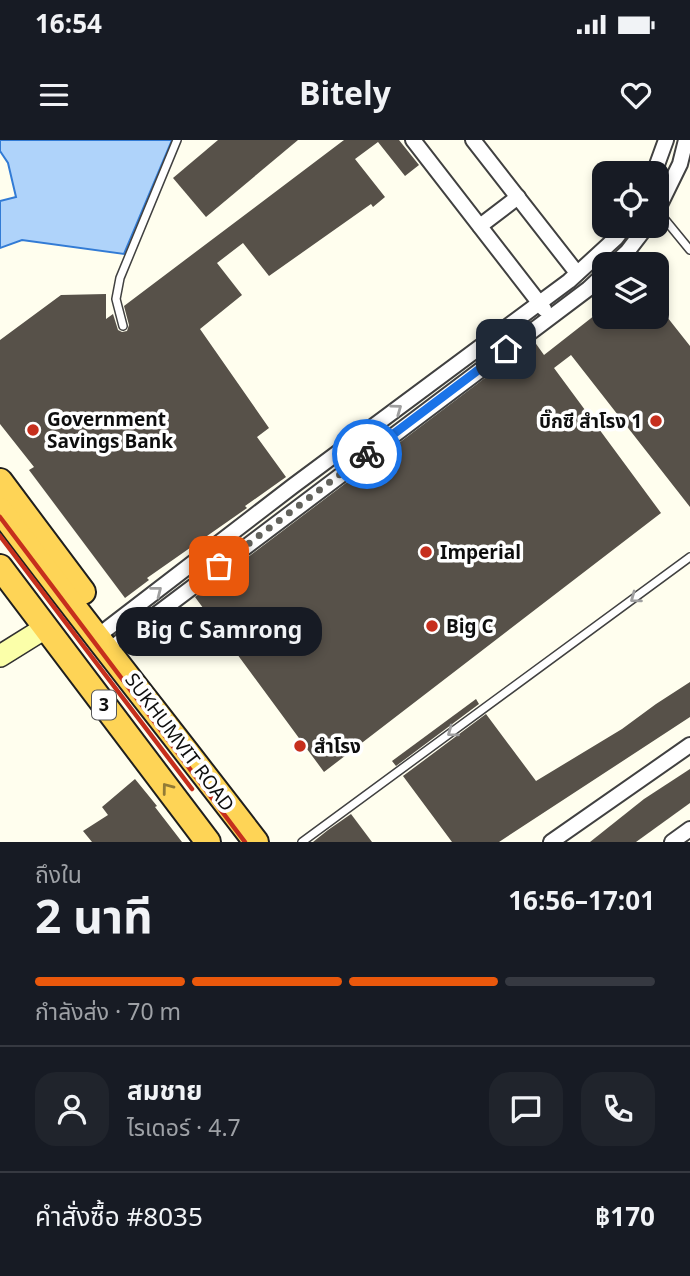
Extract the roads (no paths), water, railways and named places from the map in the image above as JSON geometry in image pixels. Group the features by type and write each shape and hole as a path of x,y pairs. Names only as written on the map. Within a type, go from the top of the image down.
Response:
{"highway":[{"path":"0,481 95,608 106,641"},
{"name":"SUKHUMVIT ROAD","path":"0,510 74,609 106,641 256,842"},
{"name":"SUKHUMVIT ROAD","path":"0,567 208,842"},
{"path":"0,583 20,608 45,628"}],"main road":[{"path":"0,656 45,628"}],"street":[{"path":"413,140 550,316"},
{"path":"473,140 578,274"},
{"path":"658,161 666,140"},
{"path":"669,186 680,164 685,140"},
{"path":"480,226 518,197"},
{"path":"106,641 293,486 540,304 578,274 615,238"},
{"path":"627,252 638,238"},
{"path":"106,641 592,285"},
{"path":"551,842 690,745"},
{"path":"671,842 690,829"}],"lane":[{"path":"123,326 116,299 120,278 177,140"},
{"path":"669,225 690,250"},
{"path":"302,842 690,558"}],"water":[{"path":"0,140 172,140 124,254 22,240 0,248 0,201 16,197 8,163 0,151"}],"railway":[{"path":"0,517 245,842"},
{"path":"0,536 192,789"}],"place":[{"name":"บิ๊กซี สำโรง 1","path":"656,421"},
{"name":"Government Savings Bank","path":"33,430"},
{"name":"Imperial","path":"426,552"},
{"name":"Big C Samrong","path":"219,566"},
{"name":"Big C","path":"432,626"},
{"name":"สำโรง","path":"300,746"}]}
